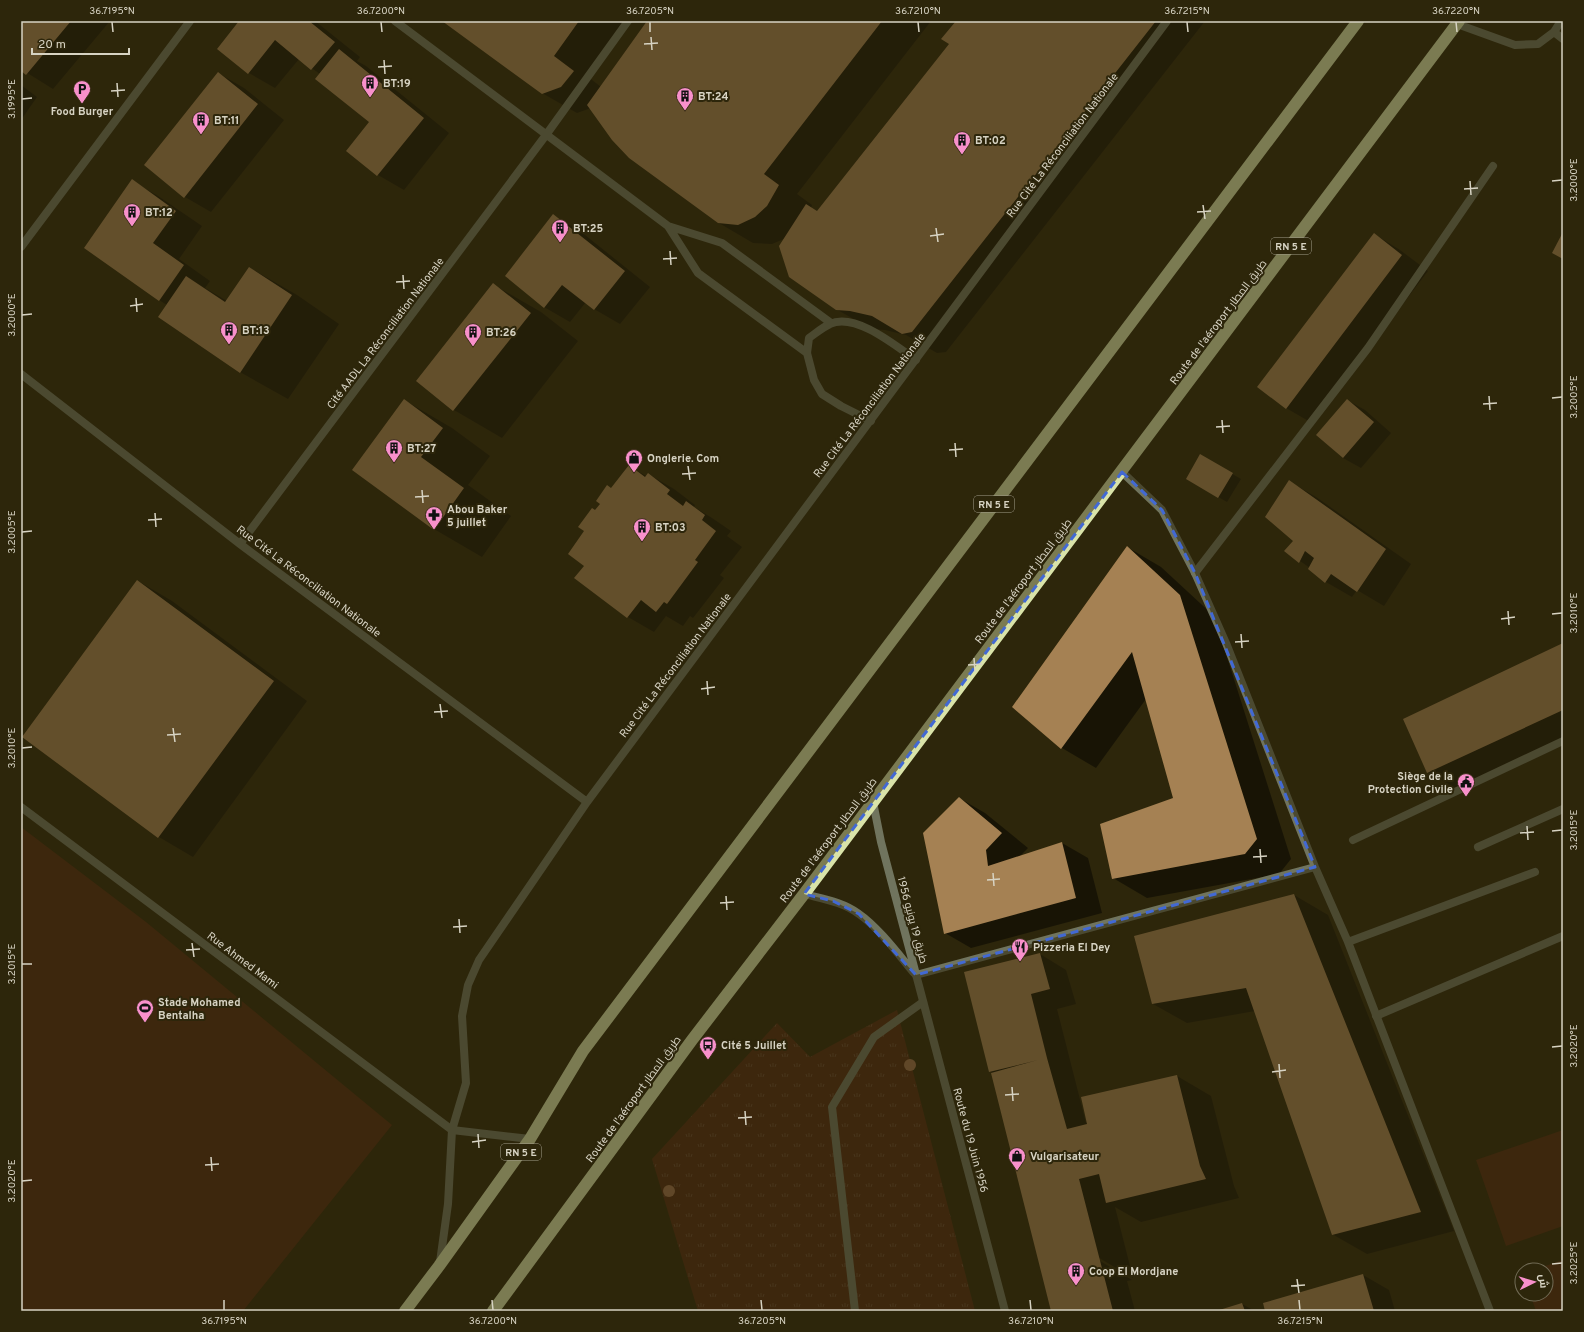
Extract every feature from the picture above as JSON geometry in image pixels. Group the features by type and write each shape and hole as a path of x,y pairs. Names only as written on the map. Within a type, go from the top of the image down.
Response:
{"highway":[{"name":"RN 5 E","path":"405,1311 440,1266 530,1139 587,1045 1358,21"},
{"name":"Route de l'aéroport طريق المطار","path":"493,1311 692,1040 1122,472 1458,22"}],"street":[{"path":"21,247 190,21"},
{"path":"395,21 668,226 722,243 831,323"},
{"name":"Cité AADL La Réconciliation Nationale","path":"240,544 546,135 628,21"},
{"name":"Rue Cité La Réconciliation Nationale","path":"440,1266 448,1204 452,1130 466,1083 462,1016 468,985 479,960 587,802 1167,21"},
{"path":"1458,22 1515,45 1538,44 1554,32 1561,21"},
{"path":"1554,32 1563,39"},
{"path":"1195,574 1368,348 1493,166"},
{"path":"668,226 698,273 806,353"},
{"path":"871,421 841,406 822,394 814,380 806,353 809,338 831,323 848,321 863,326 916,360"},
{"name":"Rue Cité La Réconciliation Nationale","path":"21,374 240,544 587,802"},
{"path":"1122,472 1162,510 1195,574 1226,643 1314,867 1348,942 1490,1311"},
{"path":"1352,840 1563,741"},
{"name":"طريق 19 يونيو 1956","path":"873,802 881,842 916,975"},
{"name":"Rue Ahmed Mami","path":"21,807 452,1130"},
{"path":"1478,847 1563,809"},
{"path":"916,975 1314,867"},
{"path":"1348,942 1536,872"},
{"name":"طريق 19 يونيو 1956","path":"804,894 834,901 859,914 882,935 916,975"},
{"path":"1376,1016 1563,936"},
{"name":"Route du 19 Juin 1956","path":"916,975 1005,1311"},
{"path":"855,1311 832,1108 874,1037 923,1002"},
{"path":"452,1130 530,1139"}],"highlighted area":[{"path":"1122,472 1162,510 1195,573 1315,867 916,975 859,914 833,901 804,894"}],"green space":[{"name":"Stade Mohamed Bentalha","path":"21,827 146,922 392,1125 243,1311 21,1311"},
{"path":"897,1010 975,1311 698,1311 652,1159 777,1023 810,1057"},
{"path":"1563,1130 1563,1226 1506,1246 1476,1160"},
{"path":"1563,1260 1563,1311 1536,1311 1533,1302 1554,1302 1554,1263"}],"building":[{"path":"21,21 71,21 26,75 21,71"},
{"path":"239,21 309,21 335,42 311,70 275,40 248,74 217,49"},
{"path":"442,21 579,21 554,56 574,71 561,87 542,94"},
{"path":"647,21 882,21 764,174 779,185 767,206 755,217 738,225 718,223 629,158 612,140 587,105"},
{"path":"956,21 1156,21 912,332 902,334 872,316 850,311 836,310 789,277 779,246 806,204 817,211 949,44 941,39"},
{"name":"BT:19","path":"339,49 424,118 377,176 346,151 369,122 315,79"},
{"name":"BT:11","path":"218,72 258,104 184,198 144,165"},
{"name":"BT:12","path":"132,179 176,211 153,243 184,265 159,301 84,248"},
{"name":"BT:25","path":"553,214 625,271 594,310 562,285 544,308 505,276"},
{"path":"1563,232 1563,259 1552,253"},
{"path":"1374,233 1402,255 1286,409 1257,387"},
{"name":"BT:13","path":"249,267 292,295 240,373 158,317 186,276 225,302"},
{"name":"BT:26","path":"493,283 531,313 453,411 416,381"},
{"name":"BT:27","path":"404,399 443,428 421,457 464,488 434,530 352,470"},
{"path":"1347,399 1374,422 1343,458 1316,435"},
{"path":"1200,454 1233,473 1218,498 1186,479"},
{"name":"BT:03","path":"629,465 645,477 648,473 670,490 667,494 683,506 686,501 705,515 702,520 716,531 695,560 698,562 667,604 664,602 656,612 641,600 627,618 574,578 584,566 568,554 584,531 578,527 592,508 595,510 600,504 596,501 607,485 611,488"},
{"path":"1289,480 1386,549 1357,592 1331,574 1325,583 1308,569 1314,558 1305,551 1299,563 1284,551 1293,541 1265,517"},
{"path":"1127,546 1180,595 1257,839 1245,854 1112,879 1100,824 1173,798 1132,652 1061,749 1012,707"},
{"path":"137,580 274,681 158,838 22,737"},
{"path":"1563,643 1563,710 1427,773 1403,719"},
{"path":"959,797 1002,833 986,850 988,866 1062,842 1076,898 944,934 923,833"},
{"path":"1294,894 1421,1212 1332,1235 1246,988 1152,1004 1134,936"},
{"path":"1040,953 1050,989 1031,994 1067,1129 1087,1124 1081,1097 1177,1075 1200,1166 1206,1179 1106,1203 1099,1174 1079,1179 1113,1311 1051,1311 991,1073 1038,1060 989,1072 964,972"},
{"path":"1363,1274 1374,1311 1265,1311 1263,1303"},
{"path":"1242,1303 1245,1311 1216,1311"}],"place":[{"name":"BT:19","path":"370,98"},
{"name":"Food Burger","path":"82,104"},
{"name":"BT:24","path":"685,111"},
{"name":"BT:11","path":"201,135"},
{"name":"BT:02","path":"962,155"},
{"name":"BT:12","path":"132,227"},
{"name":"BT:25","path":"560,243"},
{"name":"BT:13","path":"229,345"},
{"name":"BT:26","path":"473,347"},
{"name":"BT:27","path":"394,463"},
{"name":"Onglerie. Com","path":"634,473"},
{"name":"Abou Baker 5 juillet","path":"434,530"},
{"name":"BT:03","path":"642,542"},
{"name":"Siège de la Protection Civile","path":"1466,797"},
{"name":"Pizzeria El Dey","path":"1020,962"},
{"name":"Stade Mohamed Bentalha","path":"145,1023"},
{"name":"Cité 5 Juillet","path":"708,1060"},
{"name":"Vulgarisateur","path":"1017,1171"},
{"name":"Coop El Mordjane","path":"1076,1286"}]}
